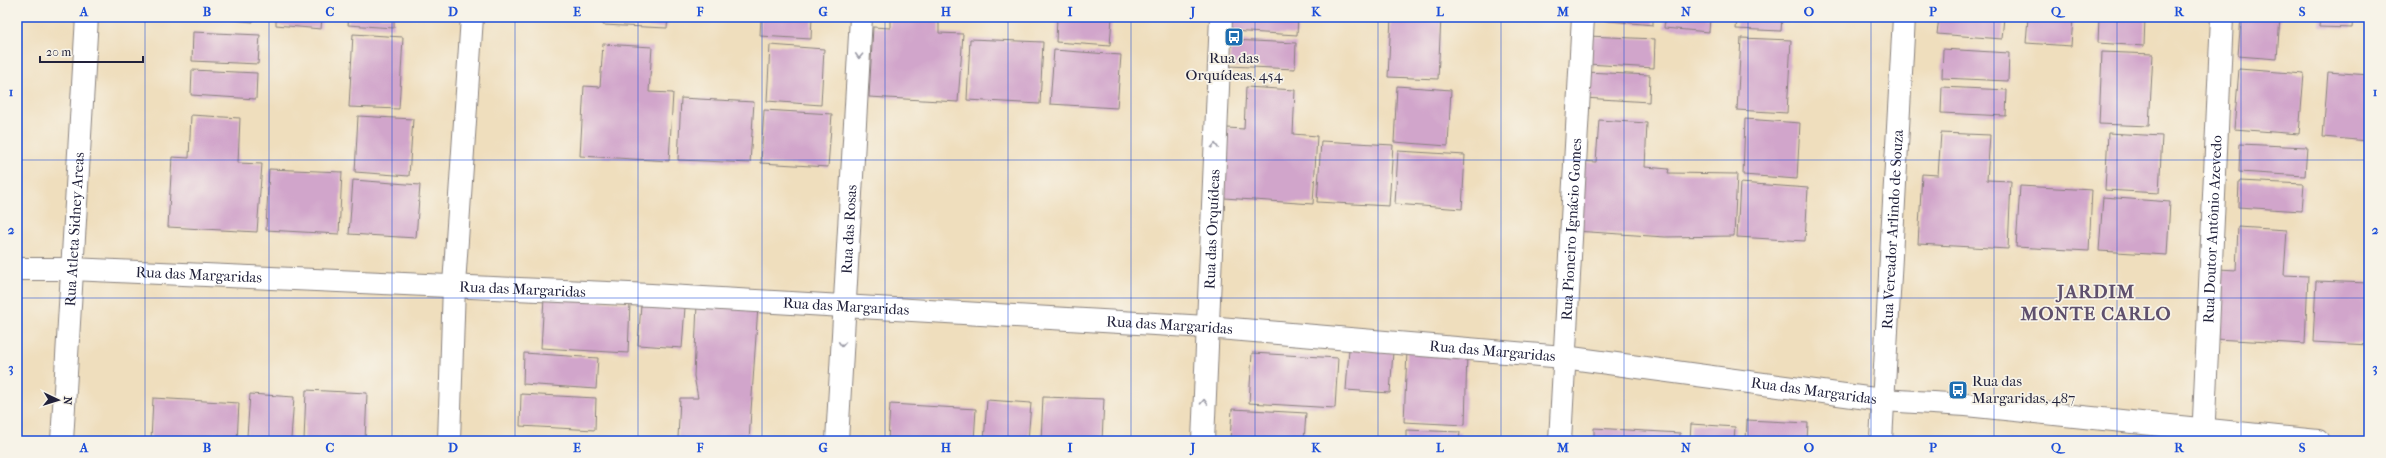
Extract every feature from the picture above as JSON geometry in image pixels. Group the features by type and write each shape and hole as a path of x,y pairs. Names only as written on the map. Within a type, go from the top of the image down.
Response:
{"street":[{"name":"Rua Atleta Sidney Areas","path":"62,441 87,17"},
{"path":"448,441 454,285 472,17"},
{"name":"Rua das Rosas","path":"837,441 861,17"},
{"name":"Rua das Orquídeas","path":"1203,441 1222,17"},
{"name":"Rua Pioneiro Ignácio Gomes","path":"1560,441 1583,17"},
{"name":"Rua Vereador Arlindo de Souza","path":"1881,441 1882,400 1904,17"},
{"name":"Rua Doutor Antônio Azevedo","path":"2203,436 2222,17"},
{"name":"Rua das Margaridas","path":"17,269 71,269 454,285 844,305 1207,327 1564,357 1882,400 1966,405 2203,436 2318,441"}],"building":[{"path":"204,17 253,17 253,22"},
{"path":"276,17 322,17 321,29 276,25"},
{"path":"349,17 394,17 394,28 348,25"},
{"path":"603,17 668,17 667,28 603,25"},
{"path":"761,17 812,17 811,39 760,36"},
{"path":"890,17 939,17 939,33 963,34 958,102 869,97 873,27 890,28"},
{"path":"1057,17 1112,17 1110,46 1056,42"},
{"path":"1231,17 1298,17 1297,35 1231,31"},
{"path":"1391,17 1441,17 1438,79 1388,77"},
{"path":"1588,17 1653,17 1653,25 1588,19"},
{"path":"1665,17 1710,17 1709,32 1664,28"},
{"path":"1737,17 1782,17 1781,31 1736,29"},
{"path":"1939,17 2004,17 2002,39 1937,34"},
{"path":"2028,17 2073,17 2071,46 2026,43"},
{"path":"2099,17 2145,17 2144,46 2098,43"},
{"path":"2241,17 2280,17 2277,59 2238,56"},
{"path":"2320,17 2353,17 2352,28 2319,27"},
{"path":"193,32 260,35 258,64 192,61"},
{"path":"353,34 403,37 399,109 349,107"},
{"path":"1588,36 1655,39 1654,68 1587,64"},
{"path":"1741,38 1791,40 1787,113 1737,110"},
{"path":"970,39 1043,42 1040,104 967,100"},
{"path":"1231,40 1296,43 1295,69 1229,66"},
{"path":"603,44 652,47 649,92 673,93 669,161 580,156 584,86 600,87"},
{"path":"770,45 824,49 821,105 767,101"},
{"path":"1943,49 2009,53 2008,81 1942,78"},
{"path":"1054,50 1121,55 1117,108 1050,104"},
{"path":"2102,52 2153,54 2149,126 2099,124"},
{"path":"2239,69 2304,74 2299,134 2234,129"},
{"path":"192,70 257,73 256,99 191,95"},
{"path":"1585,72 1650,75 1649,102 1584,98"},
{"path":"2328,72 2369,75 2368,141 2323,137"},
{"path":"1397,86 1451,90 1448,146 1394,142"},
{"path":"1246,87 1295,90 1293,134 1317,136 1313,204 1224,198 1227,128 1244,129"},
{"path":"1942,87 2007,90 2006,116 1941,113"},
{"path":"681,98 754,102 750,163 678,160"},
{"path":"764,110 832,114 828,167 761,163"},
{"path":"191,115 240,118 238,163 262,164 257,232 168,227 172,157 189,158"},
{"path":"358,116 413,119 409,176 355,172"},
{"path":"1745,119 1800,123 1797,179 1743,175"},
{"path":"1599,120 1647,123 1645,167 1669,169 1668,173 1737,174 1734,236 1665,237 1575,231 1580,161 1596,162"},
{"path":"1941,133 1990,135 1987,180 2011,181 2008,249 1918,244 1922,174 1938,175"},
{"path":"2108,133 2162,136 2159,193 2105,190"},
{"path":"1321,141 1393,145 1389,206 1317,202"},
{"path":"2240,144 2307,147 2305,176 2239,172"},
{"path":"1398,151 1465,155 1462,209 1395,204"},
{"path":"269,169 342,172 339,234 266,230"},
{"path":"353,180 420,185 416,238 349,234"},
{"path":"2239,181 2304,184 2302,211 2238,207"},
{"path":"1740,183 1808,188 1805,241 1737,237"},
{"path":"2020,186 2092,190 2089,251 2016,247"},
{"path":"2103,197 2170,202 2167,255 2099,251"},
{"path":"2238,227 2287,230 2284,275 2308,276 2305,344 2215,339 2219,269 2236,270"},
{"path":"2316,281 2369,283 2369,345 2313,342"},
{"path":"544,298 630,303 628,353 541,348"},
{"path":"641,304 685,307 682,348 638,345"},
{"path":"697,304 758,306 749,441 678,438 680,398 698,398 694,376"},
{"path":"1349,349 1393,352 1390,393 1346,390"},
{"path":"1407,351 1467,353 1465,425 1404,422"},
{"path":"524,353 598,358 596,389 523,384"},
{"path":"1252,353 1338,358 1335,408 1249,403"},
{"path":"306,390 367,393 365,441 304,441"},
{"path":"250,394 294,397 291,439 247,436"},
{"path":"521,394 596,398 595,430 520,426"},
{"path":"1043,397 1104,399 1102,441 1041,441"},
{"path":"153,398 239,403 237,441 151,441"},
{"path":"987,400 1031,403 1028,441 984,441"},
{"path":"890,404 976,409 974,441 888,441"},
{"path":"1232,409 1306,413 1304,441 1230,440"},
{"path":"1747,420 1808,423 1807,441 1746,441"},
{"path":"1691,424 1735,427 1734,441 1690,441"},
{"path":"1594,428 1680,433 1680,441 1594,441"},
{"path":"1406,430 1460,432 1459,441 1406,441"}],"place":[{"name":"Rua das Orquídeas, 454","path":"1234,37"},
{"name":"Rua das Margaridas, 487","path":"1958,390"}],"district":[{"name":"JARDIM MONTE CARLO","path":"2096,302"}]}
